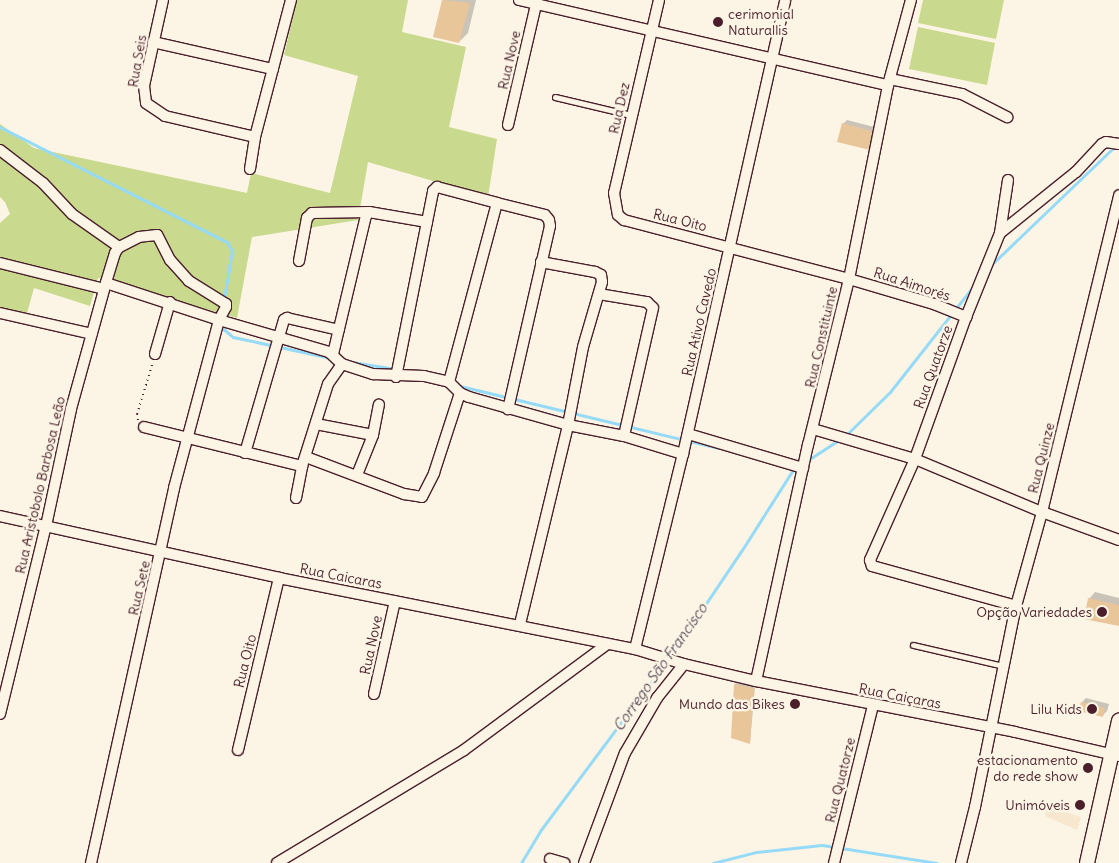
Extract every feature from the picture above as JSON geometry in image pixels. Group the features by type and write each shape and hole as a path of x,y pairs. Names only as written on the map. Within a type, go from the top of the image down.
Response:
{"street":[{"name":"Rua Seis","path":"163,0 144,86 145,97 150,108 166,116 255,137"},
{"path":"250,170 255,137 290,0"},
{"path":"519,0 536,2 772,58 889,82 962,94 1006,117"},
{"name":"Rua Dez","path":"624,220 615,209 614,193 658,0"},
{"name":"Rua Ativo Cavedo","path":"635,649 688,434 785,0"},
{"name":"Rua Constituinte","path":"756,681 800,466 808,446 849,278 889,82 911,0"},
{"name":"Rua Nove","path":"508,126 536,2"},
{"path":"153,42 273,69"},
{"path":"1000,233 1076,172 1102,144 1116,143"},
{"path":"0,150 43,183 72,214 119,248"},
{"name":"Rua Quatorze","path":"1008,180 1000,233 978,288 962,315 915,459 870,560 872,566 1016,606"},
{"path":"396,377 433,191 437,188 545,215 549,220 541,262 508,409"},
{"name":"Rua Quinze","path":"960,863 975,807 1016,606 1042,512 1119,195"},
{"path":"449,382 497,203"},
{"path":"299,260 307,218 312,213 370,212 427,222"},
{"path":"333,354 366,216 370,212"},
{"name":"Rua Oito","path":"624,220 849,278"},
{"name":"Rua Sete","path":"91,863 174,488 226,304 189,281 170,260 157,235 139,237 119,248"},
{"name":"Rua Aristobolo Barbosa Leão","path":"0,714 46,526 71,409 105,286 115,253 119,248"},
{"path":"520,624 568,425 583,347 602,279 599,274 541,262"},
{"path":"0,263 126,289 333,354 342,364 373,374 396,377 424,376 449,382 460,393 508,409 568,425 624,436 683,454"},
{"name":"Rua Aimorés","path":"849,278 940,306 962,315"},
{"path":"599,294 647,302 652,308 624,436"},
{"path":"155,354 170,302"},
{"path":"0,313 92,334"},
{"path":"245,453 279,337 287,318 339,330"},
{"path":"296,498 304,461 328,384 342,364"},
{"path":"144,427 245,453 304,461 357,475 404,494 422,497 434,473 460,393"},
{"path":"357,475 372,436 379,405"},
{"path":"316,424 372,436"},
{"path":"812,429 915,459 1042,512 1119,540"},
{"path":"688,434 800,466"},
{"name":"Rua Caicaras","path":"0,516 280,578 520,624 635,649 680,663"},
{"name":"Rua Oito","path":"238,750 280,578"},
{"name":"Rua Nove","path":"374,694 395,601"},
{"path":"277,863 464,750 607,644"},
{"path":"584,863 625,753 680,663"},
{"name":"Rua Caiçaras","path":"680,663 756,681 991,727 1116,755"},
{"name":"Rua Quatorze","path":"834,863 873,704"},
{"path":"1087,863 1116,755 1119,721"},
{"path":"550,859 564,863"}],"lane":[{"path":"555,97 631,115"},
{"path":"913,644 1003,666"}],"path":[{"path":"144,427 139,423 137,414 155,354"}],"shaded area":[{"path":"1047,806 1081,817 1077,830 1045,816"}],"green space":[{"path":"297,0 408,0 402,32 466,47 449,127 497,139 488,197 368,162 358,220 252,237 237,318 98,278 90,306 34,288 24,324 0,318 0,223 10,214 5,202 0,197 0,124 34,148 247,193 251,173 330,193 358,76 284,55"},
{"path":"923,0 1004,0 996,39 918,23"},
{"path":"918,27 995,43 987,85 909,69"}],"building":[{"path":"442,0 470,3 459,43 433,37"},
{"path":"842,123 875,132 870,150 837,142"},
{"name":"Opção Variedades","path":"1088,598 1119,605 1119,626 1084,619"},
{"path":"734,684 754,688 750,744 731,738"},
{"name":"Lilu Kids","path":"1081,702 1105,708 1103,717 1078,711"}],"waterway":[{"path":"0,127 227,242 232,251 224,299"},
{"path":"990,266 1115,146"},
{"path":"844,437 890,392 975,284"},
{"path":"221,327 233,337 331,358"},
{"path":"352,362 395,369"},
{"path":"460,386 719,448"},
{"path":"808,460 839,440"},
{"name":"Corrego São Francisco","path":"670,657 742,550 794,468"},
{"name":"Corrego São Francisco","path":"521,863 540,831 666,662"},
{"path":"713,863 756,852 822,845 937,863"}],"place":[{"name":"cerimonial Naturallis","path":"718,22"},
{"name":"Opção Variedades","path":"1102,612"},
{"name":"Mundo das Bikes","path":"795,704"},
{"name":"Lilu Kids","path":"1092,709"},
{"name":"estacionamento do rede show","path":"1088,768"},
{"name":"Unimóveis","path":"1080,805"}]}
